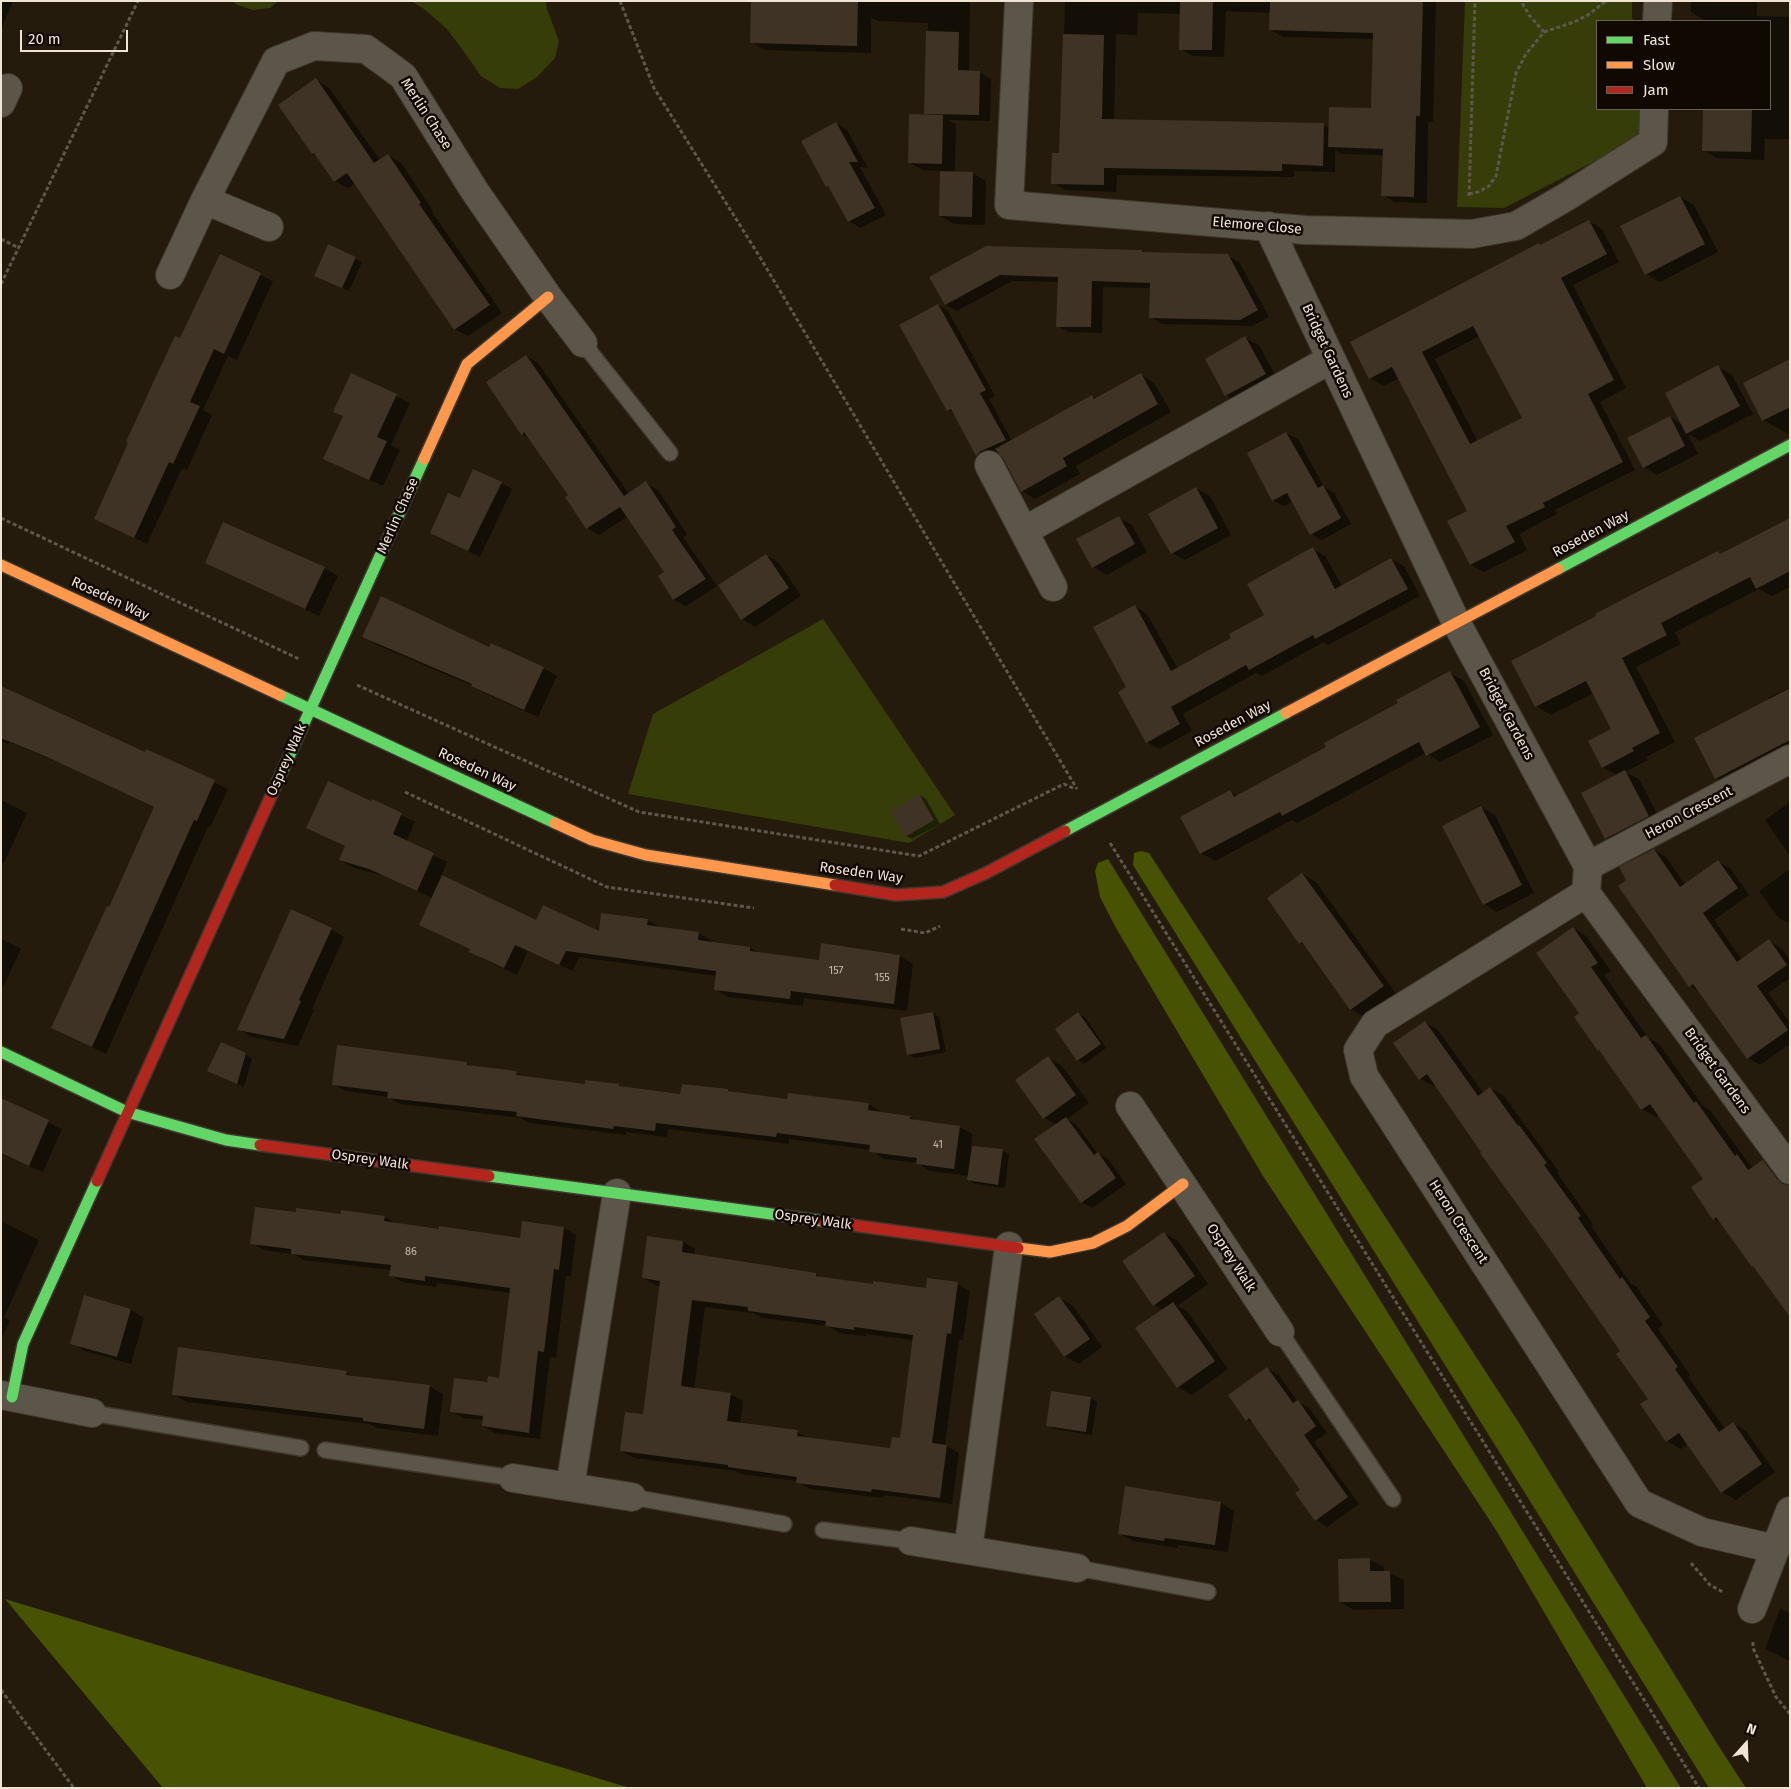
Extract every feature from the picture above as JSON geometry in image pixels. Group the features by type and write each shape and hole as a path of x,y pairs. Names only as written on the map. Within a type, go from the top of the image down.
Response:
{"street":[{"name":"Elemore Close","path":"1019,1 1009,205 1305,230 1472,234 1516,226 1653,142 1654,110"},
{"path":"1657,20 1658,1"},
{"name":"Merlin Chase","path":"170,275 205,200 276,61 314,46 366,49 403,76 474,190 548,297 583,343"},
{"path":"205,200 269,226"},
{"name":"Bridget Gardens","path":"1268,226 1456,622 1588,866"},
{"name":"Merlin Chase","path":"310,708 467,364 548,297"},
{"path":"1024,531 1331,359"},
{"name":"Roseden Way","path":"1,565 592,840 646,855 896,895 943,892 986,873 1790,445"},
{"path":"989,465 1053,588"},
{"name":"Osprey Walk","path":"92,1413 6,1396 23,1344 310,708"},
{"name":"Heron Crescent","path":"1588,866 1790,759"},
{"path":"1586,893 1588,866"},
{"name":"Bridget Gardens","path":"1586,893 1790,1170"},
{"name":"Heron Crescent","path":"1586,893 1375,1024 1358,1050 1364,1076 1639,1503 1702,1532 1775,1549"},
{"name":"Osprey Walk","path":"1,1052 127,1112 226,1140 1050,1252 1093,1243 1127,1226 1183,1184"},
{"name":"Osprey Walk","path":"1130,1106 1280,1332"},
{"path":"570,1487 617,1193"},
{"path":"968,1550 1009,1246"},
{"path":"513,1478 632,1497"},
{"path":"1752,1608 1790,1511"},
{"path":"911,1541 1078,1568"}],"lane":[{"path":"583,343 670,452"},
{"path":"1280,1332 1393,1499"},
{"path":"92,1413 301,1448"},
{"path":"325,1450 513,1478"},
{"path":"632,1497 784,1524"},
{"path":"823,1530 911,1541"},
{"path":"1078,1568 1208,1592"}],"path":[{"path":"1,284 138,1"},
{"path":"620,1 654,88 758,254 1077,790 1698,1788"},
{"path":"1469,201 1475,1"},
{"path":"1521,1 1529,15 1544,32"},
{"path":"1469,194 1489,186 1496,176 1516,73 1526,54 1544,32 1574,22 1588,15 1606,1"},
{"path":"1,239 19,248"},
{"path":"1,518 327,672 639,812 919,856 1064,784 1077,790"},
{"path":"1,1690 74,1788"}],"green space":[{"path":"233,1 278,1 270,8 253,10 237,5"},
{"path":"411,1 546,1 547,9 559,41 555,58 537,77 518,89 500,88 481,76 446,28 424,9"},
{"path":"1465,1 1632,1 1633,20 1596,20 1596,110 1641,110 1640,138 1504,208 1457,207"},
{"path":"823,619 955,815 909,843 628,794 653,714"},
{"path":"1141,851 1149,853 1519,1423 1746,1788 1709,1788 1133,865 1134,853"},
{"path":"1108,859 1681,1788 1647,1788 1496,1530 1263,1176 1116,928 1100,897 1095,871 1098,863"},
{"path":"5,1599 630,1788 163,1788"}],"building":[{"path":"751,1 858,1 857,46 750,43"},
{"path":"1180,1 1213,1 1212,50 1179,50"},
{"path":"1270,1 1423,1 1420,116 1416,116 1414,197 1381,196 1383,149 1328,147 1329,107 1371,108 1373,33 1269,30"},
{"path":"926,31 959,32 958,70 980,71 979,115 924,114"},
{"path":"1063,34 1104,35 1102,119 1324,123 1323,166 1282,164 1282,171 1104,168 1104,185 1051,184 1052,153 1059,153"},
{"path":"316,78 374,163 388,154 421,203 419,204 490,305 454,330 347,173 334,182 278,105"},
{"path":"1703,110 1752,110 1751,152 1702,151"},
{"path":"909,114 943,115 942,164 908,163"},
{"path":"836,122 858,162 849,162 875,208 848,222 801,141"},
{"path":"940,171 973,172 972,217 939,216"},
{"path":"1680,196 1705,244 1645,275 1620,226"},
{"path":"1589,220 1607,254 1561,278 1614,380 1588,394 1623,462 1543,503 1545,507 1506,526 1515,542 1470,565 1447,521 1467,511 1392,367 1369,379 1350,342 1539,243 1540,245","holes":["1473,326 1522,418 1470,444 1422,352"]},
{"path":"328,244 356,257 342,288 314,276"},
{"path":"986,246 1228,254 1258,310 1240,320 1149,318 1150,283 1092,281 1091,327 1056,327 1058,277 1000,275 945,305 929,277"},
{"path":"220,254 261,273 224,354 214,349 190,402 200,406 173,464 169,462 134,538 94,519 128,443 126,442 175,336 180,338"},
{"path":"938,304 986,390 980,393 1006,440 981,451 976,456 951,409 947,411 899,325"},
{"path":"1245,336 1266,374 1225,396 1205,359"},
{"path":"526,355 624,496 646,481 676,527 672,530 706,579 673,600 658,576 664,572 620,507 586,529 565,497 568,495 524,432 522,436 486,382"},
{"path":"1790,359 1790,407 1762,421 1743,383"},
{"path":"1718,365 1740,406 1686,434 1665,393"},
{"path":"351,373 397,394 377,437 387,441 369,480 323,459 343,416 333,412"},
{"path":"1141,373 1158,404 1063,458 1067,466 1021,492 1003,458 995,449 1092,395 1094,399"},
{"path":"1670,416 1685,446 1643,468 1627,438"},
{"path":"1286,432 1318,488 1323,485 1341,518 1310,535 1287,493 1272,501 1247,453"},
{"path":"473,469 502,482 468,551 430,533 448,493 460,498"},
{"path":"1196,487 1218,528 1171,554 1148,514"},
{"path":"1119,516 1135,544 1092,568 1076,539"},
{"path":"1790,518 1790,571 1756,589 1750,577 1661,623 1667,635 1622,658 1660,733 1632,748 1634,751 1602,768 1588,741 1611,729 1586,681 1535,707 1511,661 1643,589 1718,551 1720,554"},
{"path":"223,522 325,567 305,609 205,563"},
{"path":"1313,547 1335,589 1391,558 1408,589 1315,639 1313,635 1249,670 1246,665 1171,707 1180,724 1146,743 1118,692 1126,687 1093,627 1135,605 1171,671 1231,638 1229,634 1264,615 1247,584"},
{"path":"766,554 789,588 741,620 718,585"},
{"path":"381,596 489,647 491,643 544,667 524,710 471,686 472,684 362,637"},
{"path":"1450,671 1480,727 1426,756 1419,742 1282,816 1280,812 1200,854 1180,817 1230,790 1234,797 1326,747 1324,743 1398,703 1396,700"},
{"path":"1,686 145,752 146,749 215,780 197,821 194,820 92,1047 51,1028 154,807 47,757 1,738"},
{"path":"1790,688 1790,740 1715,779 1694,738"},
{"path":"1625,770 1649,816 1605,839 1581,793"},
{"path":"328,781 402,813 393,834 434,853 417,891 369,869 339,860 345,846 306,828"},
{"path":"919,794 934,820 905,837 890,811"},
{"path":"1481,806 1522,885 1483,905 1442,826"},
{"path":"1654,849 1680,887 1718,860 1738,888 1703,913 1737,962 1769,939 1787,965 1757,986 1788,1030 1747,1059 1693,984 1689,987 1618,886 1626,880 1619,867"},
{"path":"1302,873 1384,986 1350,1010 1302,942 1299,944 1267,898"},
{"path":"442,875 536,920 543,905 599,931 601,913 648,919 647,925 699,932 698,940 750,947 750,951 819,960 821,943 900,955 894,1004 791,991 790,999 714,990 716,971 566,951 559,965 515,945 504,968 469,952 470,949 419,925"},
{"path":"291,909 332,928 299,1000 301,1001 284,1039 237,1030"},
{"path":"1573,927 1598,963 1591,967 1641,1038 1646,1035 1694,1103 1696,1101 1735,1156 1737,1154 1748,1170 1763,1160 1778,1180 1783,1184 1790,1185 1790,1317 1716,1217 1713,1220 1691,1187 1703,1179 1650,1104 1641,1110 1574,1017 1579,1013 1536,953"},
{"path":"933,1012 940,1049 907,1055 900,1018"},
{"path":"1078,1012 1101,1044 1077,1061 1055,1029"},
{"path":"1425,1021 1478,1096 1490,1087 1547,1163 1544,1165 1581,1216 1578,1218 1620,1279 1622,1277 1650,1317 1645,1321 1678,1367 1675,1369 1719,1432 1733,1422 1762,1464 1721,1493 1679,1433 1666,1442 1640,1404 1648,1399 1616,1354 1620,1351 1480,1153 1427,1074 1419,1080 1393,1043"},
{"path":"221,1042 246,1053 237,1084 207,1071"},
{"path":"337,1045 467,1062 467,1065 517,1071 516,1075 585,1084 585,1080 680,1094 682,1084 728,1089 728,1091 787,1099 788,1093 869,1103 868,1110 910,1116 910,1119 960,1126 954,1169 916,1164 917,1158 869,1152 870,1145 777,1133 776,1137 656,1123 655,1131 614,1126 613,1129 516,1116 517,1112 387,1098 388,1092 332,1085"},
{"path":"1048,1056 1076,1095 1043,1119 1015,1080"},
{"path":"1,1098 49,1120 29,1166 1,1153"},
{"path":"1066,1117 1094,1155 1098,1152 1116,1178 1081,1203 1034,1139"},
{"path":"972,1146 1003,1149 998,1185 967,1180"},
{"path":"255,1207 296,1212 296,1208 341,1214 341,1210 385,1216 384,1221 439,1229 439,1226 520,1238 522,1221 564,1227 559,1270 554,1269 544,1352 538,1351 529,1433 482,1426 483,1416 450,1412 454,1378 487,1382 488,1376 499,1378 510,1288 425,1276 425,1281 389,1276 391,1265 291,1254 291,1249 250,1244"},
{"path":"1164,1232 1195,1276 1153,1306 1122,1261"},
{"path":"647,1236 683,1241 682,1252 816,1273 816,1276 873,1284 873,1281 926,1288 927,1278 958,1282 951,1334 947,1333 932,1443 947,1445 940,1498 872,1489 871,1492 796,1483 797,1477 728,1467 728,1465 620,1451 625,1412 643,1414 660,1281 642,1278","holes":["692,1300 748,1307 748,1311 826,1321 825,1326 854,1330 854,1327 913,1335 900,1438 892,1437 890,1448 797,1436 798,1430 727,1421 731,1393 681,1386"]},
{"path":"84,1295 131,1309 117,1357 70,1344"},
{"path":"1059,1296 1090,1339 1064,1357 1034,1314"},
{"path":"1173,1302 1215,1361 1177,1388 1135,1328"},
{"path":"178,1347 347,1371 346,1375 430,1385 424,1429 363,1421 363,1418 172,1395"},
{"path":"1267,1367 1293,1403 1298,1400 1316,1426 1304,1435 1348,1497 1315,1521 1295,1493 1300,1490 1249,1418 1246,1421 1228,1395"},
{"path":"1051,1391 1091,1397 1086,1432 1046,1426"},
{"path":"1125,1486 1221,1502 1215,1545 1165,1538 1164,1541 1118,1534"},
{"path":"1370,1558 1370,1571 1390,1571 1391,1602 1339,1602 1338,1559"}],"traffic: fast":[{"path":"1558,569 1790,445"},
{"path":"272,794 424,459"},
{"path":"280,695 555,823"},
{"path":"1065,831 1286,713"},
{"path":"1,1052 127,1112 226,1140 260,1145"},
{"path":"489,1176 823,1221"},
{"path":"12,1397 23,1344 97,1181"}],"traffic: slow":[{"path":"424,459 467,364 548,297"},
{"path":"1,565 280,695"},
{"path":"1286,713 1558,569"},
{"path":"555,823 592,840 646,855 835,885"},
{"path":"1018,1248 1050,1252 1093,1243 1127,1226 1183,1184"}],"traffic: jam":[{"path":"97,1181 272,794"},
{"path":"835,885 896,895 943,892 986,873 1065,831"},
{"path":"260,1145 489,1176"},
{"path":"823,1221 1018,1248"}]}
